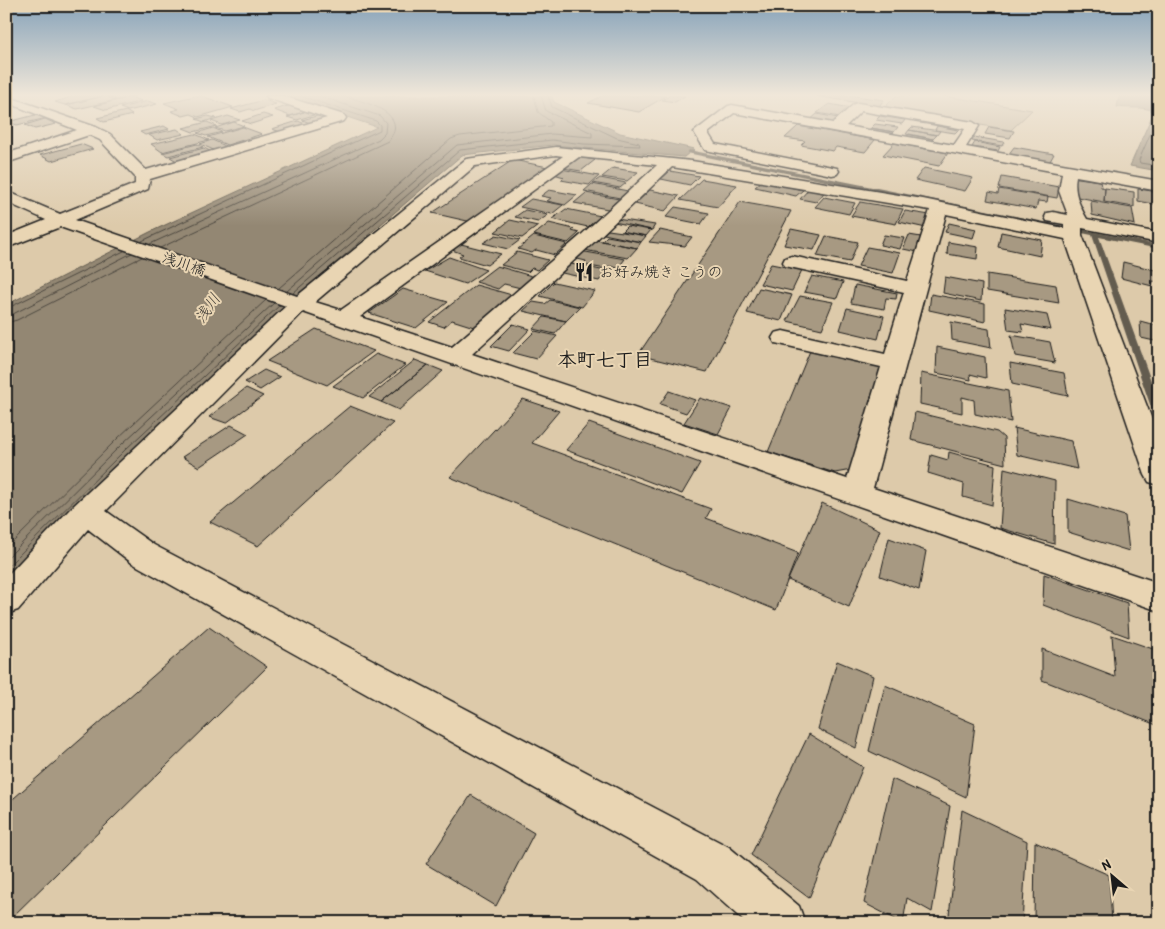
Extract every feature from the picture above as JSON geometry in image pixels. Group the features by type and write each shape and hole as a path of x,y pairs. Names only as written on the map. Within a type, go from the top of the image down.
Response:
{"street":[{"path":"6,158 63,139"},
{"path":"107,139 144,176"},
{"path":"144,176 268,139"},
{"path":"701,139 701,155"},
{"path":"896,139 1159,186"},
{"path":"957,150 964,139"},
{"path":"6,600 86,512 295,303 471,162 556,151 669,162 701,155 844,174"},
{"path":"343,319 576,153"},
{"path":"701,155 940,208 1077,232 1159,238"},
{"path":"455,357 579,247 669,162"},
{"path":"1070,171 1065,182 1077,232 1159,475"},
{"path":"6,243 142,186 144,176"},
{"path":"873,180 1077,232"},
{"name":"浅川橋","path":"6,196 133,247 1159,597"},
{"path":"858,494 940,208"},
{"path":"792,262 916,289"},
{"path":"783,338 894,363"},
{"path":"86,512 142,554 713,862 782,923"}],"water":[{"name":"浅川","path":"350,139 649,139 694,149 684,157 553,145 462,155 312,283 131,451 6,575 6,305 150,232"},
{"path":"1142,139 1159,139 1159,171 1130,166"}],"building":[{"path":"171,139 209,140 162,152 151,144"},
{"path":"214,139 245,139 227,145"},
{"path":"794,139 875,140 865,152 836,147 833,151 801,145 805,141"},
{"path":"907,139 933,139 929,143"},
{"path":"973,139 988,139 1004,142 1002,146 972,141"},
{"path":"212,140 230,148 218,152 200,144"},
{"path":"975,142 1000,147 998,151 972,147"},
{"path":"894,143 948,153 939,166 883,155"},
{"path":"81,144 93,149 51,161 40,155"},
{"path":"197,144 203,147 168,156 162,153"},
{"path":"1014,147 1054,154 1049,163 1008,155"},
{"path":"204,148 214,153 180,163 170,157"},
{"path":"578,157 595,160 581,171 563,168"},
{"path":"513,160 553,168 476,223 432,213"},
{"path":"613,168 638,172 627,181 602,177"},
{"path":"924,168 973,178 965,191 915,180"},
{"path":"561,169 599,176 589,185 561,180 564,177 554,174"},
{"path":"670,171 699,176 690,185 661,179"},
{"path":"1002,177 1059,187 1057,198 999,188"},
{"path":"1071,177 1100,181 1101,187 1105,188 1104,202 1072,196"},
{"path":"600,178 626,183 620,188 593,183"},
{"path":"702,179 737,185 718,207 680,200"},
{"path":"762,181 803,190 796,196 755,187"},
{"path":"592,184 628,191 620,198 584,191"},
{"path":"1105,188 1134,192 1134,207 1104,202"},
{"path":"999,189 1048,197 1047,202 1038,201 1036,209 987,200 989,192 998,194"},
{"path":"1138,189 1159,192 1159,205 1138,201"},
{"path":"549,190 577,195 565,205 547,201 551,198 541,196"},
{"path":"650,190 679,196 665,211 635,204"},
{"path":"808,190 824,193 816,202 800,199"},
{"path":"586,193 619,199 608,209 574,203"},
{"path":"824,197 855,203 849,214 815,207"},
{"path":"531,199 563,205 552,214 520,207"},
{"path":"1091,201 1132,208 1135,225 1092,215"},
{"path":"740,202 791,211 707,372 638,355"},
{"path":"860,202 903,209 896,224 851,216"},
{"path":"675,207 709,213 701,224 666,217"},
{"path":"566,209 601,216 588,227 552,219"},
{"path":"525,210 548,215 538,222 515,217"},
{"path":"905,211 930,215 926,228 899,222"},
{"path":"617,219 655,225 652,230 614,222"},
{"path":"510,220 538,226 522,238 495,232"},
{"path":"549,223 574,229 572,231 579,233 568,243 534,235"},
{"path":"949,223 976,229 973,238 945,232"},
{"path":"627,226 651,230 646,236 622,231"},
{"path":"791,229 821,235 814,250 784,245"},
{"path":"608,230 646,236 641,242 604,234"},
{"path":"660,230 692,237 685,246 649,242"},
{"path":"1001,232 1042,240 1040,256 998,247"},
{"path":"496,235 520,240 508,249 483,243"},
{"path":"884,235 904,238 900,249 880,245"},
{"path":"909,235 927,238 923,253 903,249"},
{"path":"534,236 567,244 555,255 536,250 532,253 518,249"},
{"path":"607,236 641,242 637,248 602,241"},
{"path":"826,236 858,242 850,262 817,256"},
{"path":"594,240 637,248 628,258 584,250"},
{"path":"948,242 978,247 977,259 947,254"},
{"path":"461,244 501,254 487,265 459,257 463,254 452,250"},
{"path":"867,247 900,253 893,273 858,266"},
{"path":"580,251 625,259 618,268 609,266 606,269 584,265 586,261 573,258"},
{"path":"517,252 548,260 537,270 532,268 528,272 501,265"},
{"path":"449,257 486,270 465,284 425,271"},
{"path":"1123,262 1159,271 1159,282 1153,281 1152,286 1121,278"},
{"path":"571,264 606,271 599,281 562,273"},
{"path":"771,264 802,270 792,291 760,284"},
{"path":"497,266 535,277 521,288 504,284 498,289 476,282"},
{"path":"987,274 1056,285 1059,303 987,291"},
{"path":"812,276 843,282 837,298 804,292"},
{"path":"945,277 982,284 981,301 943,293"},
{"path":"554,282 595,291 582,307 540,296"},
{"path":"476,285 512,295 474,327 452,320 444,327 429,322"},
{"path":"855,285 897,293 896,299 886,298 884,309 851,303"},
{"path":"759,288 792,295 781,321 747,313"},
{"path":"403,289 448,302 416,328 369,313"},
{"path":"931,294 985,304 985,322 929,310"},
{"path":"800,296 833,302 822,329 787,321"},
{"path":"550,300 580,307 566,321 523,311 533,302 545,304"},
{"path":"847,308 884,316 878,339 840,330"},
{"path":"1005,308 1047,315 1051,330 1021,324 1023,332 1008,330"},
{"path":"544,317 566,321 555,334 533,329"},
{"path":"1140,321 1159,326 1159,342 1141,338"},
{"path":"951,322 989,329 991,348 952,340"},
{"path":"513,324 530,329 509,351 491,346"},
{"path":"316,329 374,351 327,385 267,361"},
{"path":"535,331 557,336 536,359 513,353"},
{"path":"1011,335 1050,342 1055,363 1015,356"},
{"path":"812,346 885,364 857,469 835,473 768,452"},
{"path":"937,347 985,357 986,378 970,374 971,380 936,373"},
{"path":"376,354 405,365 363,398 333,386"},
{"path":"415,360 428,365 381,402 369,397"},
{"path":"1010,363 1064,373 1068,396 1012,384"},
{"path":"428,365 443,371 399,410 381,402"},
{"path":"264,370 280,377 260,390 245,382"},
{"path":"921,373 1008,391 1011,422 975,414 974,400 962,397 962,413 920,404"},
{"path":"246,388 263,396 226,423 209,417"},
{"path":"669,391 695,400 686,413 660,404"},
{"path":"700,398 732,408 718,434 684,423"},
{"path":"523,399 559,411 532,443 711,509 706,518 798,553 776,610 450,477"},
{"path":"350,406 393,423 258,546 210,522"},
{"path":"915,412 997,432 1004,438 1005,464 911,440"},
{"path":"589,423 700,463 682,494 566,450"},
{"path":"231,425 248,434 199,467 182,457"},
{"path":"1014,428 1071,441 1077,469 1017,455"},
{"path":"949,452 995,465 992,505 963,497 964,484 928,473 931,455 948,460"},
{"path":"1004,468 1055,481 1054,544 1000,528"},
{"path":"1068,499 1125,516 1129,551 1068,532"},
{"path":"822,503 880,530 849,607 788,580"},
{"path":"889,538 926,551 919,590 880,576"},
{"path":"1044,574 1127,603 1129,637 1043,605"},
{"path":"209,627 267,667 6,923 6,805"},
{"path":"1112,635 1159,651 1159,726 1042,680 1042,649 1115,677"},
{"path":"837,661 873,676 856,748 818,729"},
{"path":"885,685 975,724 966,797 869,751"},
{"path":"809,734 863,767 809,898 751,855"},
{"path":"892,779 950,806 932,912 907,898 903,923 864,903"},
{"path":"471,795 534,833 496,906 426,864"},
{"path":"962,810 1027,841 1022,923 948,923"},
{"path":"1035,842 1109,875 1112,923 1034,923"}],"waterway":[{"path":"689,152 1094,234"},
{"path":"1094,234 1159,247"},
{"path":"1094,234 1159,416"}],"place":[{"name":"お好み焼き こうの","path":"584,272"}],"district":[{"name":"本町七丁目","path":"605,359"}]}
